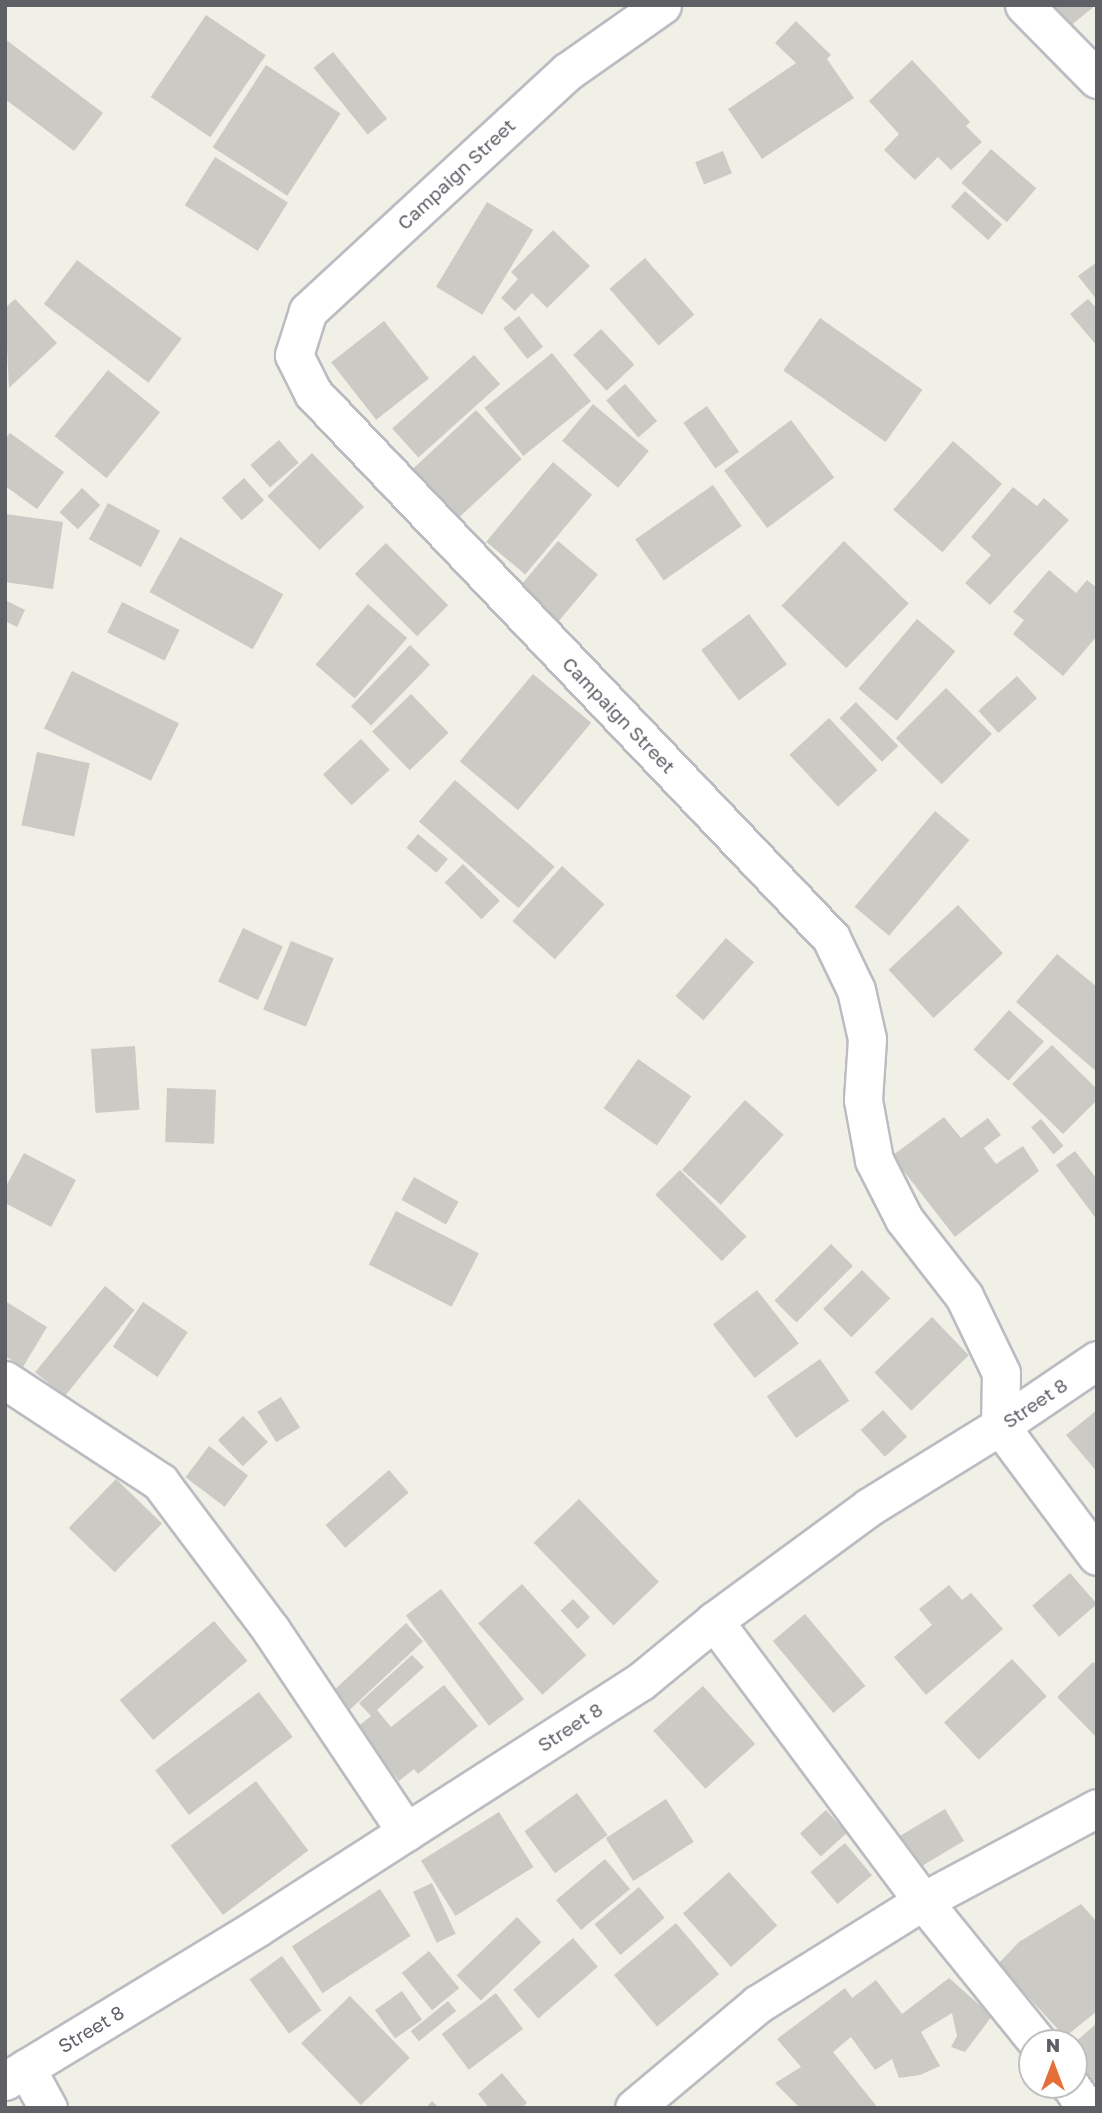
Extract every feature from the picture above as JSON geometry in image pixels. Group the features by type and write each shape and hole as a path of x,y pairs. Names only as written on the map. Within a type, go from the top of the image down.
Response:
{"street":[{"name":"Campaign Street","path":"662,5 568,71 308,311 294,355 313,393 831,938 856,990 867,1039 863,1100 874,1160 904,1219 964,1296 1001,1373 1000,1426"},
{"path":"1024,5 1097,79"},
{"name":"Street 8","path":"16,2075 407,1832 640,1682 714,1621 869,1507 1000,1426 1097,1360"},
{"path":"5,1380 160,1482 271,1630 407,1832"},
{"path":"1000,1426 1097,1556"},
{"path":"714,1621 923,1901 1027,2029"},
{"path":"634,2108 758,2004 923,1901 1097,1808"},
{"path":"16,2075 48,2108"}],"building":[{"path":"1044,5 1096,5 1064,31"},
{"path":"206,15 266,55 210,137 151,97"},
{"path":"796,21 831,55 827,59 854,98 762,159 728,109 796,63 775,43"},
{"path":"5,39 103,113 74,151 5,99"},
{"path":"333,52 387,119 368,135 314,68"},
{"path":"912,60 970,122 966,126 982,142 951,170 938,157 915,180 884,150 899,134 869,101"},
{"path":"266,65 341,113 287,196 213,147"},
{"path":"991,149 1036,188 1007,222 961,183"},
{"path":"723,151 732,173 704,184 695,162"},
{"path":"215,157 288,203 258,251 185,205"},
{"path":"965,191 1002,224 988,240 951,207"},
{"path":"487,202 533,230 482,315 436,287"},
{"path":"553,230 590,266 547,308 532,293 515,311 501,298 518,279 511,272"},
{"path":"645,258 694,315 659,345 610,289"},
{"path":"77,260 182,339 149,383 44,304"},
{"path":"1097,262 1097,300 1078,276"},
{"path":"15,299 57,343 9,388 5,308"},
{"path":"1088,299 1097,309 1097,346 1070,314"},
{"path":"519,316 543,347 527,359 503,328"},
{"path":"820,318 922,390 886,442 783,370"},
{"path":"384,321 429,379 376,420 331,362"},
{"path":"601,329 634,365 607,391 573,355"},
{"path":"552,353 591,401 523,456 484,408"},
{"path":"474,355 500,384 418,458 392,429"},
{"path":"108,370 160,412 107,478 55,436"},
{"path":"625,384 657,421 638,437 606,400"},
{"path":"593,404 649,451 618,488 562,441"},
{"path":"707,406 739,452 715,469 683,423"},
{"path":"476,410 522,459 455,521 409,472"},
{"path":"791,420 834,478 767,528 724,471"},
{"path":"10,433 64,472 37,509 5,486 5,439"},
{"path":"279,440 299,463 270,488 250,465"},
{"path":"953,441 1002,484 942,552 893,510"},
{"path":"312,453 364,507 320,550 267,496"},
{"path":"553,462 592,495 525,574 486,542"},
{"path":"244,478 264,500 242,520 222,498"},
{"path":"713,485 742,526 664,580 635,539"},
{"path":"1013,487 1037,506 1044,498 1069,520 990,605 965,583 991,555 971,537"},
{"path":"82,488 100,505 78,529 59,512"},
{"path":"108,503 160,531 141,567 89,539"},
{"path":"5,514 63,522 53,589 5,582"},
{"path":"180,537 283,594 253,649 149,592"},
{"path":"558,541 598,574 558,622 518,588"},
{"path":"844,541 909,604 846,668 781,606"},
{"path":"386,543 448,605 417,636 355,574"},
{"path":"1049,570 1076,593 1087,580 1097,588 1097,636 1063,676 1013,634 1024,620 1013,612"},
{"path":"5,600 25,610 17,627 5,621"},
{"path":"122,602 180,630 165,661 107,633"},
{"path":"368,604 407,638 355,698 316,664"},
{"path":"749,614 787,664 739,700 701,650"},
{"path":"917,619 955,651 897,721 859,689"},
{"path":"410,645 430,664 371,726 351,706"},
{"path":"72,671 179,723 151,781 44,729"},
{"path":"533,674 591,723 518,810 460,761"},
{"path":"1017,676 1037,698 998,733 978,711"},
{"path":"946,688 992,734 942,784 896,738"},
{"path":"411,694 449,733 410,770 372,732"},
{"path":"856,702 898,746 882,762 839,718"},
{"path":"829,718 877,770 838,807 790,755"},
{"path":"361,739 390,770 352,805 323,774"},
{"path":"37,752 90,763 74,837 21,825"},
{"path":"455,780 555,867 519,908 419,822"},
{"path":"935,811 969,840 889,936 855,907"},
{"path":"418,834 448,859 436,873 406,848"},
{"path":"463,864 500,901 481,919 445,882"},
{"path":"562,866 604,904 555,959 512,921"},
{"path":"958,905 1003,953 934,1018 889,970"},
{"path":"243,928 283,947 258,1000 218,981"},
{"path":"726,938 754,962 703,1020 675,996"},
{"path":"291,941 334,958 306,1027 263,1010"},
{"path":"1057,954 1097,987 1097,1072 1016,1002"},
{"path":"1009,1010 1044,1041 1008,1081 974,1049"},
{"path":"1052,1045 1097,1089 1097,1100 1063,1134 1012,1084"},
{"path":"135,1046 139,1110 96,1113 91,1049"},
{"path":"638,1059 691,1096 657,1145 604,1108"},
{"path":"167,1088 216,1090 214,1144 165,1142"},
{"path":"745,1100 784,1135 721,1205 682,1170"},
{"path":"944,1117 961,1138 988,1118 1001,1135 984,1148 996,1164 1023,1146 1039,1171 955,1237 892,1156"},
{"path":"1041,1119 1063,1146 1054,1154 1031,1127"},
{"path":"1075,1151 1097,1179 1097,1220 1056,1165"},
{"path":"24,1153 76,1180 51,1227 5,1203 5,1188"},
{"path":"680,1170 746,1236 722,1261 655,1195"},
{"path":"414,1177 459,1202 446,1224 401,1200"},
{"path":"396,1211 479,1253 452,1307 369,1264"},
{"path":"831,1244 853,1266 796,1322 774,1301"},
{"path":"862,1270 890,1298 851,1337 823,1309"},
{"path":"105,1286 135,1310 65,1396 35,1372"},
{"path":"757,1290 799,1344 755,1378 713,1324"},
{"path":"5,1301 47,1327 23,1367 5,1356"},
{"path":"143,1302 188,1332 158,1377 113,1347"},
{"path":"932,1317 969,1355 911,1411 874,1373"},
{"path":"820,1359 849,1401 796,1438 767,1396"},
{"path":"281,1397 300,1428 276,1442 257,1412"},
{"path":"883,1410 907,1437 885,1457 861,1430"},
{"path":"1097,1410 1097,1472 1066,1435"},
{"path":"243,1416 268,1442 243,1466 218,1440"},
{"path":"209,1446 248,1475 225,1507 186,1477"},
{"path":"389,1470 409,1493 345,1548 326,1525"},
{"path":"116,1479 162,1523 115,1572 69,1528"},
{"path":"579,1499 659,1582 614,1625 534,1543"},
{"path":"1070,1573 1097,1604 1059,1637 1032,1606"},
{"path":"522,1584 586,1655 542,1695 478,1623"},
{"path":"949,1585 962,1600 971,1593 1003,1629 926,1695 894,1657 932,1625 919,1609"},
{"path":"441,1589 524,1699 489,1726 406,1615"},
{"path":"573,1599 590,1617 578,1629 561,1611"},
{"path":"805,1614 865,1686 833,1713 773,1641"},
{"path":"214,1621 247,1661 153,1740 120,1700"},
{"path":"406,1623 423,1641 341,1718 324,1699"},
{"path":"412,1655 424,1667 377,1710 391,1727 444,1685 478,1726 418,1774 414,1769 399,1781 356,1728 371,1716 359,1703"},
{"path":"1012,1659 1047,1696 979,1760 944,1722"},
{"path":"1093,1662 1097,1665 1097,1738 1057,1697"},
{"path":"703,1686 755,1744 705,1789 653,1731"},
{"path":"259,1692 293,1737 189,1815 155,1770"},
{"path":"256,1781 308,1850 223,1915 171,1845"},
{"path":"577,1793 608,1835 555,1873 524,1831"},
{"path":"666,1799 694,1842 633,1881 606,1838"},
{"path":"945,1809 964,1841 916,1870 897,1838"},
{"path":"826,1810 847,1833 821,1856 800,1833"},
{"path":"499,1812 533,1867 455,1916 421,1861"},
{"path":"845,1843 872,1875 838,1904 811,1872"},
{"path":"605,1859 630,1889 581,1930 556,1900"},
{"path":"729,1872 777,1926 731,1967 683,1913"},
{"path":"432,1883 456,1934 437,1943 413,1892"},
{"path":"639,1887 665,1918 620,1955 595,1924"},
{"path":"380,1889 410,1936 322,1993 292,1946"},
{"path":"1081,1904 1097,1922 1097,2011 1075,2029 1058,2029 998,1964 1019,1942"},
{"path":"517,1917 541,1942 481,2001 457,1975"},
{"path":"676,1923 719,1974 657,2026 614,1975"},
{"path":"573,1938 598,1967 538,2019 513,1990"},
{"path":"429,1951 459,1988 432,2010 402,1973"},
{"path":"282,1956 321,2010 289,2034 250,1980"},
{"path":"949,1978 992,2016 965,2052 951,2047 957,2036 952,2013 921,2032 940,2066 920,2075 899,2078 892,2059 875,2070 851,2037 833,2052 878,2108 800,2108 775,2083 801,2067 777,2039 845,1988 852,1998 876,1980 902,2014"},
{"path":"402,1991 422,2020 395,2039 375,2010"},
{"path":"496,1993 523,2029 469,2070 442,2034"},
{"path":"350,1996 410,2058 361,2105 301,2043"},
{"path":"448,2001 456,2011 419,2041 411,2031"},
{"path":"1097,2023 1097,2079 1091,2084 1088,2080 1088,2031"},
{"path":"502,2073 527,2103 521,2108 489,2108 478,2094"},
{"path":"432,2101 439,2108 426,2108"}]}
